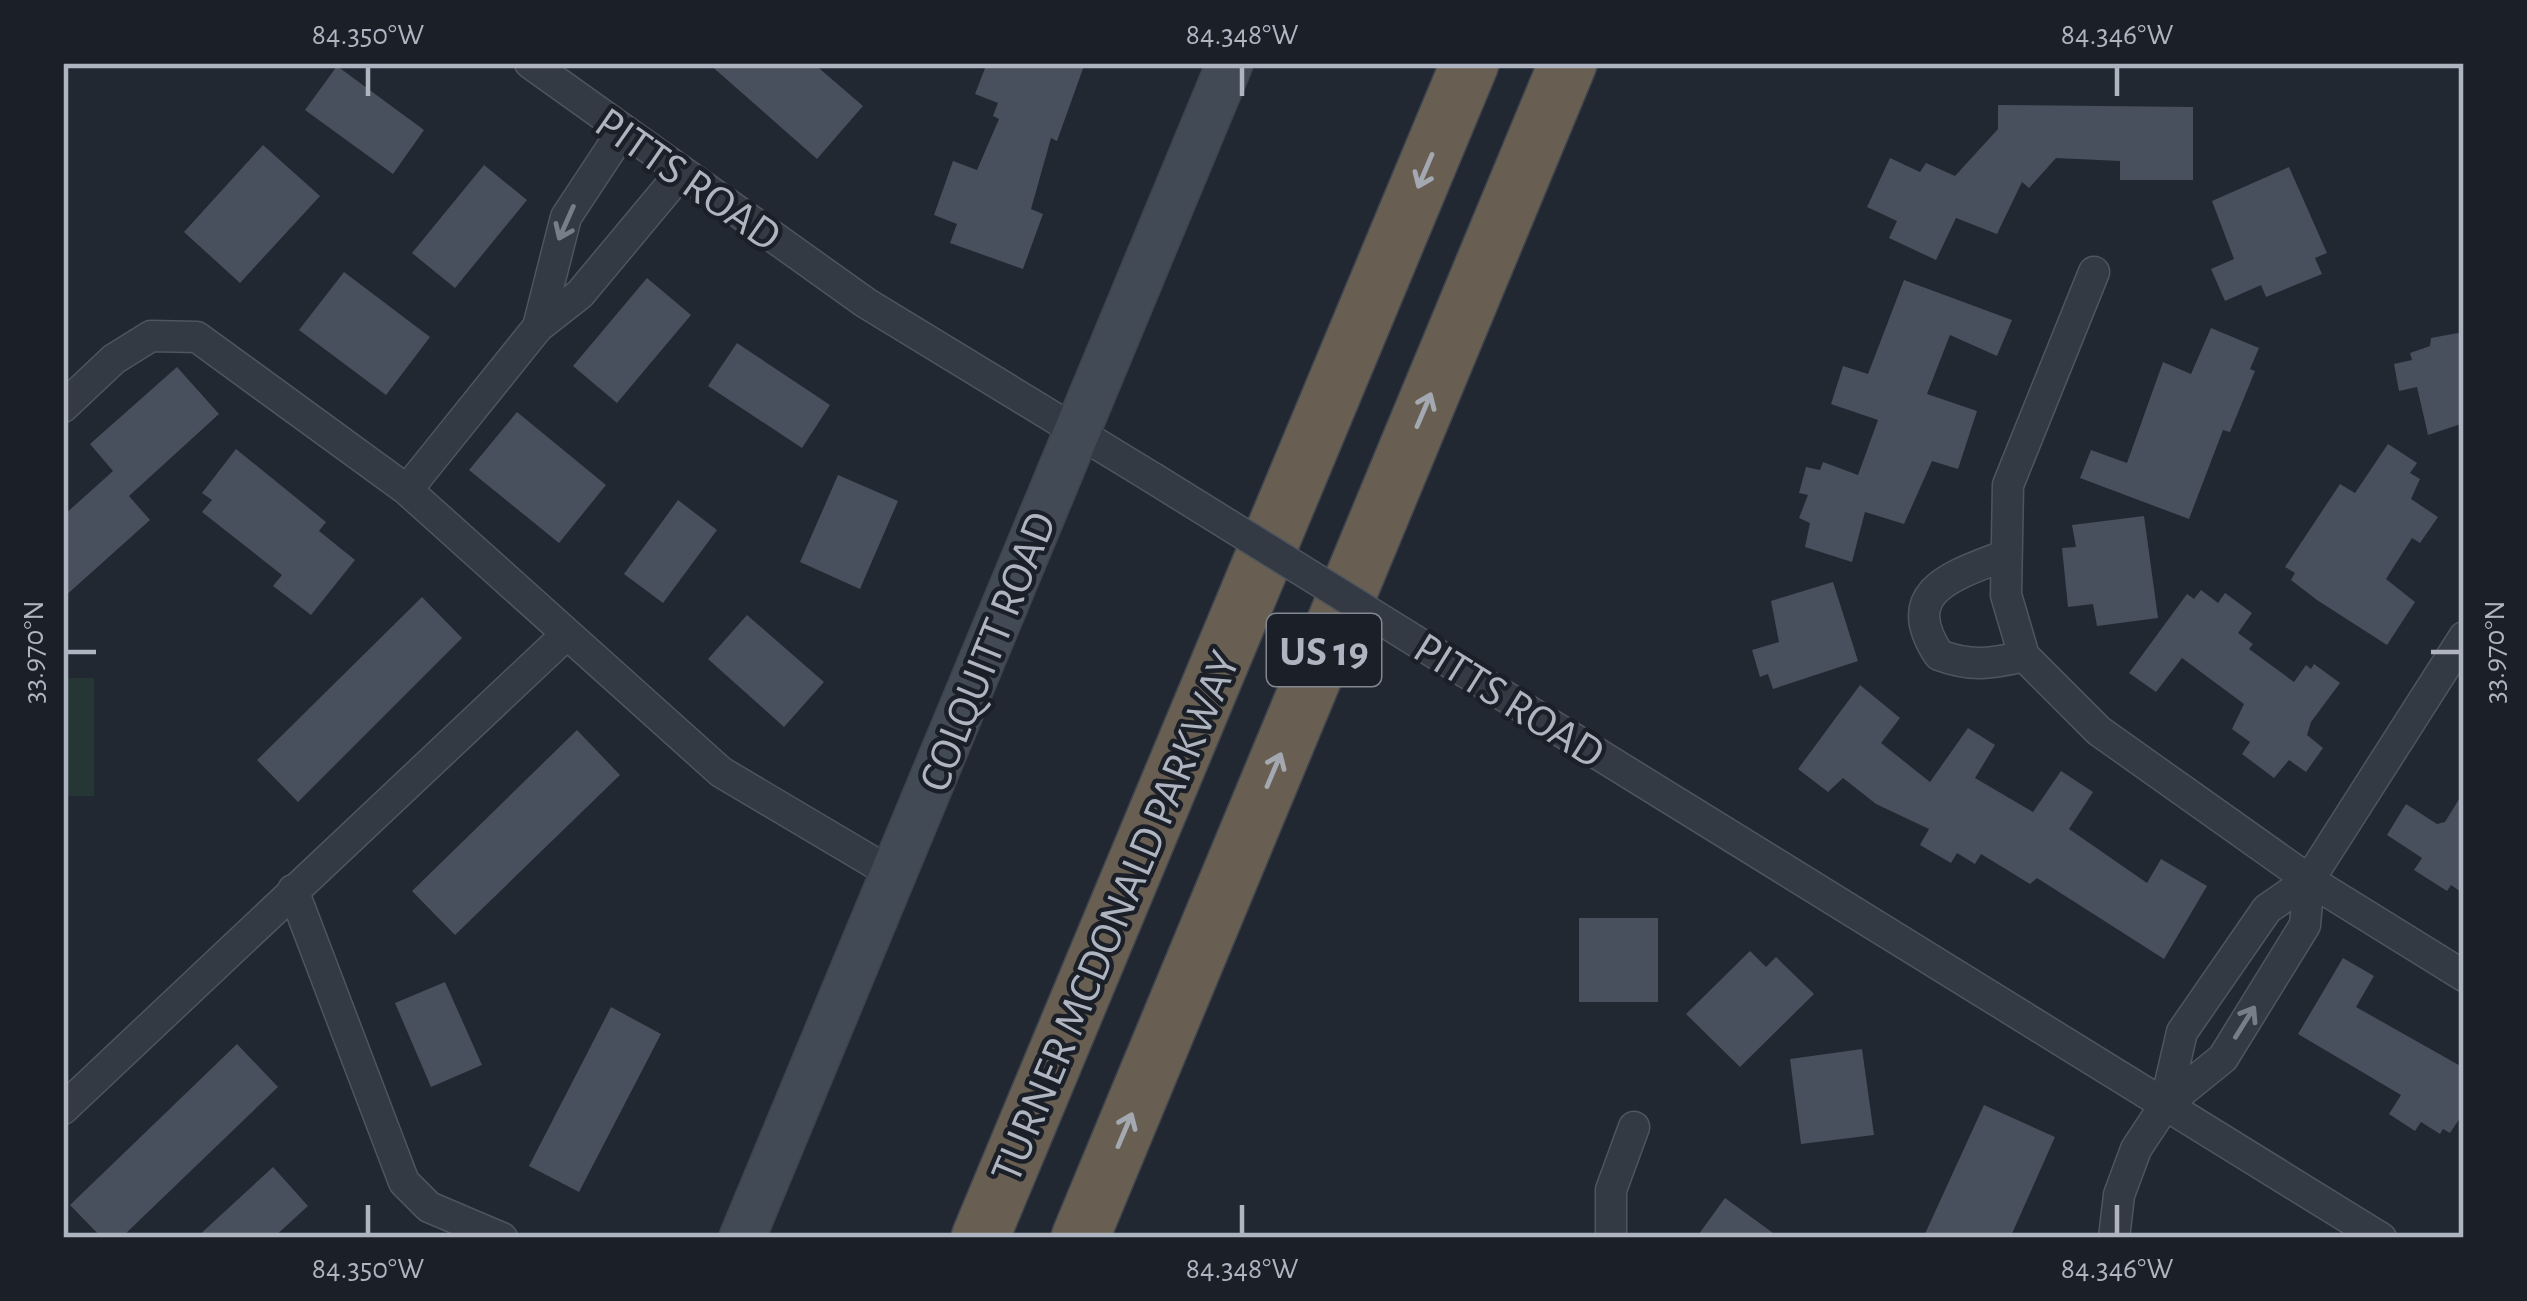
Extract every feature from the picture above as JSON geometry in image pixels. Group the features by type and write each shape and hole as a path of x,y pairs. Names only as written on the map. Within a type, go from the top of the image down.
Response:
{"highway":[{"name":"TURNER MCDONALD PARKWAY","path":"980,1238 1470,63"},
{"name":"TURNER MCDONALD PARKWAY","path":"1080,1238 1568,63"}],"street":[{"name":"COLQUITT ROAD","path":"742,1238 1229,63"},
{"name":"PITTS ROAD","path":"541,66 622,132 866,303 2381,1238"},
{"path":"538,327 566,217 622,132"},
{"path":"407,490 538,327 580,294 680,174"},
{"path":"2094,272 2008,485 2006,595 2024,656 2099,731 2309,880 2464,976"},
{"path":"63,407 114,359 151,336 197,337 407,490 721,772 893,874"},
{"path":"2006,555 1949,577 1929,594 1922,617 1939,655 1959,663 1980,666 2024,656"},
{"path":"63,1109 567,634"},
{"path":"2165,1105 2182,1033 2266,909 2309,880 2464,637"},
{"path":"2114,1238 2119,1195 2136,1150 2165,1105 2223,1058 2305,926 2309,880"},
{"path":"293,890 404,1182 429,1207 502,1238"},
{"path":"1611,1238 1611,1190 1634,1127"}],"shaded area":[{"path":"63,678 94,678 94,796 63,796"}],"building":[{"path":"708,63 813,63 863,106 817,159"},
{"path":"987,63 1085,63 1057,141 1051,138 1031,209 1043,214 1023,269 950,243 957,224 934,215 953,161 977,170 999,119 993,116 998,103 975,94"},
{"path":"337,66 424,130 393,174 305,110"},
{"path":"1998,105 2193,107 2193,180 2120,180 2120,161 2056,158 2029,188 2022,182 1997,234 1956,218 1936,260 1889,238 1897,221 1867,207 1890,158 1920,172 1926,163 1955,176 1998,129"},
{"path":"263,145 320,196 240,283 184,232"},
{"path":"484,165 527,200 455,288 412,253"},
{"path":"2289,167 2327,253 2315,258 2322,274 2266,297 2261,285 2225,301 2211,269 2234,259 2212,201"},
{"path":"344,272 430,337 386,395 299,330"},
{"path":"647,278 691,315 617,403 573,366"},
{"path":"1904,280 2012,320 1997,356 1950,335 1927,394 1977,411 1958,469 1932,461 1904,524 1865,512 1852,562 1805,547 1810,523 1799,518 1808,495 1799,493 1806,467 1820,470 1823,462 1858,475 1878,420 1831,404 1843,366 1868,374"},
{"path":"2211,328 2259,348 2250,369 2255,371 2230,432 2223,430 2189,519 2080,478 2091,450 2127,463 2163,362 2191,374"},
{"path":"2464,336 2464,423 2428,435 2417,387 2399,391 2394,364 2412,360 2410,353 2430,346 2431,338"},
{"path":"737,343 830,405 802,448 708,386"},
{"path":"177,367 219,414 129,496 150,520 63,598 63,516 113,471 90,444"},
{"path":"517,412 606,485 559,543 469,470"},
{"path":"2388,444 2417,463 2410,473 2420,479 2411,499 2438,517 2420,543 2412,538 2386,579 2415,602 2387,645 2317,600 2291,580 2295,573 2285,567 2340,484 2355,493"},
{"path":"236,449 326,522 319,531 355,560 311,615 273,586 282,575 202,512 212,500 202,493"},
{"path":"838,475 898,501 860,589 800,562"},
{"path":"678,500 717,530 663,603 624,574"},
{"path":"2144,516 2158,618 2097,626 2093,604 2068,607 2062,548 2076,547 2072,525"},
{"path":"1833,582 1858,661 1773,689 1768,674 1760,677 1752,650 1779,642 1771,601"},
{"path":"2201,590 2218,603 2225,593 2252,613 2238,633 2253,644 2249,649 2294,682 2306,665 2311,669 2314,664 2340,683 2311,722 2307,735 2323,748 2306,772 2289,760 2274,778 2242,754 2250,742 2232,729 2244,704 2182,658 2156,692 2129,673 2187,594 2194,599"},
{"path":"422,597 462,638 298,802 257,760"},
{"path":"747,615 824,682 784,727 708,659"},
{"path":"1860,685 1900,718 1881,743 1930,782 1968,728 1995,745 1975,778 2033,812 2061,771 2093,792 2069,829 2147,883 2161,859 2207,886 2164,959 2037,878 2030,884 1981,854 1975,864 1957,853 1951,863 1920,845 1929,829 1876,804 1843,778 1828,792 1798,769"},
{"path":"577,730 620,775 455,935 412,891"},
{"path":"2464,791 2464,894 2451,885 2447,891 2414,870 2422,858 2387,835 2406,804 2437,824 2445,822"},
{"path":"1579,918 1658,918 1658,1002 1579,1002"},
{"path":"1750,951 1766,967 1776,957 1814,994 1740,1067 1686,1014"},
{"path":"2343,958 2374,976 2356,1007 2464,1068 2464,1112 2450,1133 2443,1129 2440,1134 2421,1122 2415,1131 2389,1114 2401,1095 2298,1034"},
{"path":"445,982 482,1065 431,1087 395,1003"},
{"path":"611,1007 661,1034 579,1192 529,1166"},
{"path":"237,1044 278,1087 121,1238 102,1238 70,1205"},
{"path":"1862,1049 1874,1135 1801,1144 1790,1059"},
{"path":"1984,1105 2055,1137 2010,1238 1923,1238"},
{"path":"273,1167 308,1206 273,1238 196,1238"},
{"path":"1725,1198 1780,1238 1696,1238"}]}
